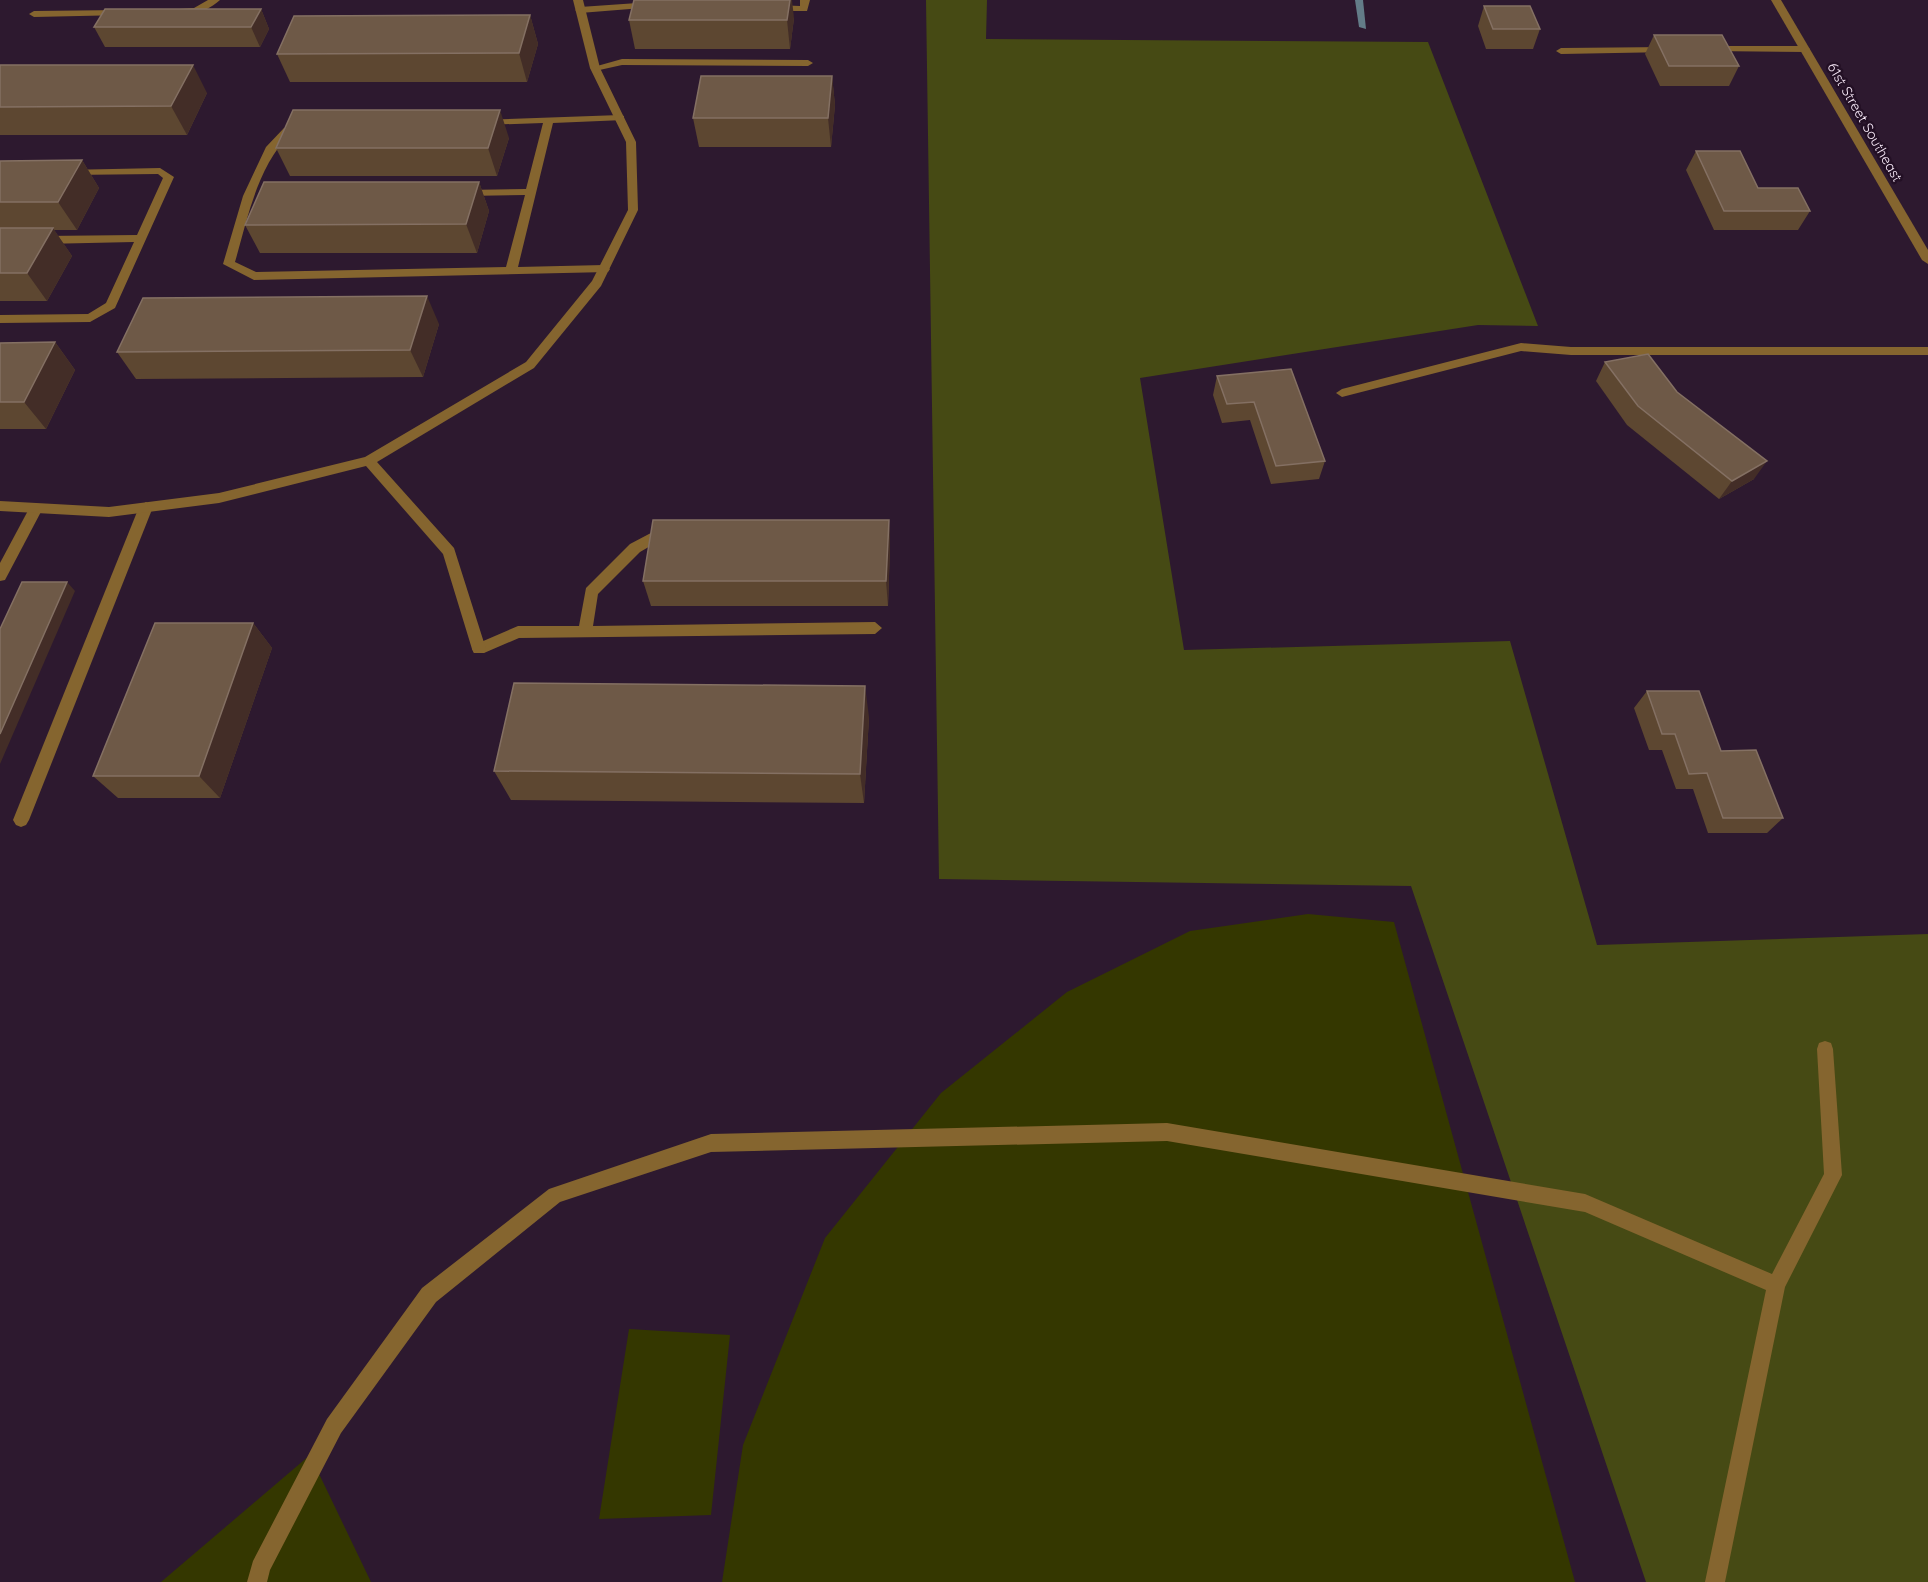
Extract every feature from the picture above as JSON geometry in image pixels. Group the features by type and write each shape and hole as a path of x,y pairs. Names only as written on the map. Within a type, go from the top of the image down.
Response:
{"street":[{"path":"173,12 196,11 215,0"},
{"path":"770,8 804,9 805,0"},
{"name":"61st Street Southeast","path":"1776,0 1928,260"},
{"path":"0,506 109,512 219,498 369,461 530,365 597,283 633,210 631,142 595,68 579,5 668,6"},
{"path":"34,14 138,12"},
{"path":"1700,50 1805,49"},
{"path":"1561,51 1677,50"},
{"path":"595,68 622,62 808,63"},
{"path":"466,123 620,118"},
{"path":"511,271 549,120"},
{"path":"312,129 288,130 271,147 229,264 254,276 604,269"},
{"path":"0,318 90,318 111,305 169,177 160,171 57,172"},
{"path":"448,193 531,192"},
{"path":"35,241 142,238"},
{"path":"1342,393 1521,347 1571,351 1928,351"},
{"path":"369,461 449,552 479,649 518,632 875,628"},
{"path":"21,820 146,507"},
{"path":"0,576 4,559 36,508"},
{"path":"585,632 591,592 635,548 674,525"},
{"path":"1715,1582 1776,1285 1833,1175 1825,1049"},
{"path":"257,1582 260,1568 334,1426 429,1295 555,1195 711,1143 1167,1132 1585,1203 1776,1285"}],"shaded area":[{"path":"1308,914 1394,922 1575,1582 722,1582 743,1445 825,1238 941,1093 1067,992 1190,931"},
{"path":"629,1329 730,1335 711,1515 599,1519"},
{"path":"310,1455 371,1582 161,1582"}],"green space":[{"path":"926,0 987,0 986,39 1428,42 1538,326 1478,325 1140,378 1184,650 1510,641 1597,945 1928,934 1928,1582 1646,1582 1411,886 939,879"}],"building":[{"path":"634,0 790,0 787,20 629,20"},
{"path":"1484,6 1530,6 1540,29 1493,29"},
{"path":"105,9 261,9 251,27 94,27"},
{"path":"530,15 519,53 277,54 294,16"},
{"path":"1654,35 1722,35 1739,66 1669,66"},
{"path":"0,65 193,65 171,106 0,107"},
{"path":"701,76 832,76 828,118 693,118"},
{"path":"293,110 500,110 488,148 276,148"},
{"path":"1696,151 1740,151 1758,188 1798,188 1810,211 1724,211"},
{"path":"82,160 58,202 0,202 0,161"},
{"path":"264,182 479,182 466,224 245,225"},
{"path":"0,228 53,228 27,273 0,273"},
{"path":"427,296 410,350 117,352 143,298"},
{"path":"55,342 24,402 0,402 0,343"},
{"path":"1648,354 1677,392 1767,461 1732,481 1638,406 1605,362"},
{"path":"1291,369 1325,461 1276,466 1254,402 1227,404 1217,376"},
{"path":"653,520 889,520 886,581 643,581"},
{"path":"22,582 67,582 0,734 0,629"},
{"path":"155,623 253,623 199,776 93,776"},
{"path":"514,683 865,686 860,774 494,771"},
{"path":"1647,691 1699,691 1721,751 1756,750 1783,818 1723,818 1707,773 1689,774 1675,734 1662,734"}],"waterway":[{"path":"1359,0 1363,27"}]}
